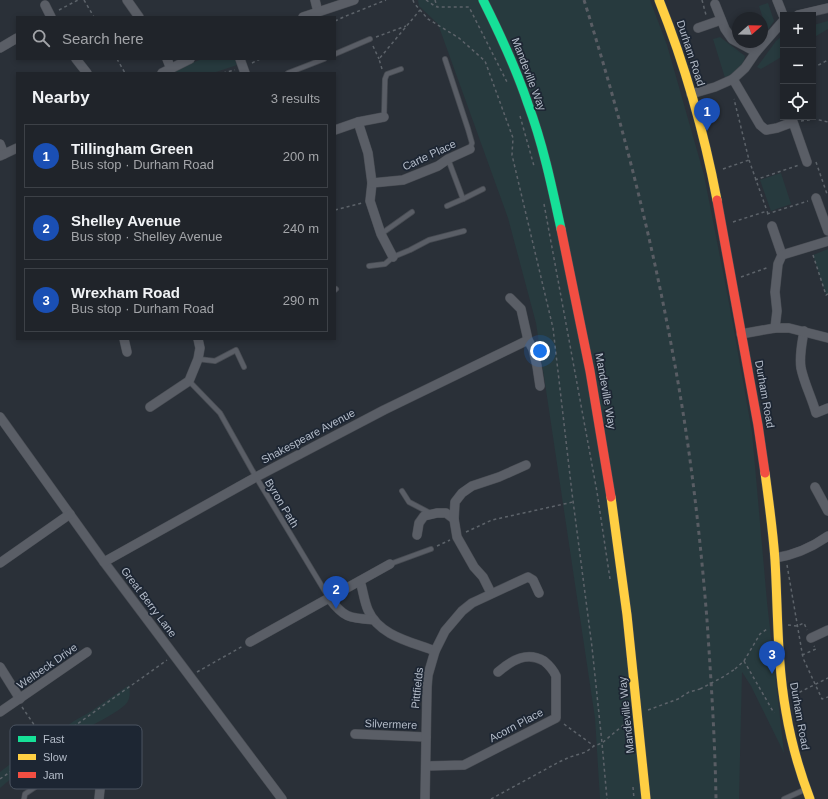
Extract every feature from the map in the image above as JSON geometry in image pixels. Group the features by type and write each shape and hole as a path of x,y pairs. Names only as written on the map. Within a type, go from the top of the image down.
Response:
{"street":[{"path":"127,0 138,16"},
{"path":"315,0 318,12"},
{"path":"306,16 354,0"},
{"name":"Mandeville Way","path":"483,0 502,38 516,71 534,122 554,201 589,363 608,474 625,589 639,713 646,799"},
{"name":"Durham Road","path":"659,0 675,42 705,143 722,226 762,449 775,558 783,700 787,726 795,759 810,799"},
{"path":"777,0 782,12"},
{"path":"715,4 725,30 732,39 756,52"},
{"path":"45,5 50,16"},
{"path":"811,12 828,8"},
{"path":"698,28 721,20"},
{"path":"691,94 715,87 733,79 745,68 756,52 780,24"},
{"path":"0,48 16,39"},
{"path":"77,60 87,72"},
{"path":"167,60 171,69"},
{"path":"164,72 188,60"},
{"path":"240,60 245,72"},
{"path":"733,79 760,125 766,130 777,128 793,122 807,162"},
{"path":"336,130 358,122 384,116"},
{"path":"358,122 368,153 372,183 370,201 381,234 393,257"},
{"path":"0,144 2,155 16,148"},
{"name":"Carte Place","path":"372,183 403,180 438,166 470,148"},
{"path":"816,198 828,231"},
{"path":"772,226 782,255 778,264 775,292 777,311 775,328"},
{"path":"782,255 828,241"},
{"path":"510,298 522,309 528,340 533,349 540,386"},
{"path":"741,334 775,328 789,328 828,338"},
{"path":"804,331 801,350 804,379 816,413 828,408"},
{"path":"124,340 127,352"},
{"path":"150,407 189,381 198,359 200,348 198,340"},
{"name":"Shakespeare Avenue","path":"104,562 256,477 384,410 528,340"},
{"name":"Great Berry Lane","path":"0,417 173,656 282,799"},
{"path":"491,593 483,577 474,567 457,536 454,519 455,502 462,492 472,486 499,477 526,465"},
{"path":"815,487 828,511"},
{"path":"417,535 418,524 424,516 436,513 446,513 454,519"},
{"path":"0,563 70,514"},
{"path":"775,558 803,551 818,544 828,536"},
{"path":"250,642 390,564"},
{"name":"Pittfields","path":"425,799 428,676 436,650 445,631 462,611 472,603 491,593 528,578 533,580 539,594"},
{"path":"360,581 368,610 374,620 381,627 396,636 436,650"},
{"path":"329,598 338,611 349,617 374,620"},
{"path":"811,638 828,630"},
{"name":"Welbeck Drive","path":"0,712 87,652"},
{"name":"Acorn Place","path":"426,766 464,765 556,718 556,676 549,665 539,658 530,656 520,657 507,664 498,672"},
{"path":"0,667 19,700"},
{"name":"Silvermere","path":"354,734 426,737"},
{"path":"100,799 101,789"}],"lane":[{"path":"336,54 370,39"},
{"path":"445,59 472,143 470,148"},
{"path":"291,72 321,60"},
{"path":"384,116 384,79 387,74 401,69"},
{"path":"448,159 463,199"},
{"path":"447,206 484,189"},
{"path":"381,234 412,212"},
{"path":"369,266 385,264 393,257 430,240 464,231"},
{"path":"198,359 215,361 236,350 244,367"},
{"name":"Byron Path","path":"189,381 220,413 256,477 329,598"},
{"path":"402,491 409,502 431,514"},
{"path":"390,564 431,549"},
{"path":"24,799 25,794 34,789"},
{"path":"784,799 806,789"}],"path":[{"path":"50,16 78,0"},
{"path":"84,0 93,16"},
{"path":"336,21 386,0"},
{"path":"426,0 437,7 469,7 510,87"},
{"path":"435,0 437,7"},
{"path":"702,0 709,24"},
{"path":"379,59 420,10"},
{"path":"384,79 379,59 370,39 407,26"},
{"path":"118,60 124,72"},
{"path":"816,66 828,60"},
{"path":"740,91 734,99 749,160 772,226"},
{"path":"519,115 536,172"},
{"path":"793,122 815,119 828,122"},
{"path":"711,172 749,160"},
{"path":"756,180 815,160 827,194 767,214"},
{"path":"336,210 370,201"},
{"path":"543,202 597,492 611,585"},
{"path":"722,226 766,211"},
{"path":"810,246 826,295 828,294"},
{"path":"731,280 778,264"},
{"path":"431,549 492,520 573,502"},
{"path":"786,556 802,655 822,699 828,697"},
{"path":"639,713 678,699 689,692 700,689 723,677 744,661 760,634 770,627 778,625 797,626 804,623 816,649 802,655"},
{"path":"190,678 197,672 250,642"},
{"path":"75,725 173,656"},
{"path":"744,661 769,705 777,716"},
{"path":"783,700 828,678"},
{"path":"19,700 35,725"},
{"path":"556,718 594,746"},
{"path":"491,799 559,762 586,752 594,746 602,743 629,720 629,727"},
{"path":"0,778 10,771"},
{"path":"633,784 634,799"}],"green space":[{"path":"418,0 650,0 667,45 704,175 752,432 767,602 784,753 751,686 742,672 739,799 600,799 595,718 536,323 508,218 438,24 419,6"},
{"path":"768,3 774,21 768,30 768,12 761,12 759,6"},
{"path":"828,21 828,29 816,36 816,24"},
{"path":"720,37 732,46 732,48 734,48 745,56 743,63 738,69 725,78 713,39"},
{"path":"780,38 780,58 761,69 757,67"},
{"path":"200,60 236,60 237,65 216,72 170,72"},
{"path":"781,173 791,204 771,211 760,180"},
{"path":"828,249 828,294 826,295 813,255"},
{"path":"129,685 130,693 127,703 119,710 92,725 69,725"},
{"path":"10,764 10,780 0,788 0,772"}],"railway":[{"path":"584,0 611,89 635,178 656,269 680,392 698,522 707,620 713,709 716,799"}],"traffic: fast":[{"path":"483,0 513,64 533,119 547,166 561,229"}],"traffic: slow":[{"path":"659,0 693,99 717,200"},
{"path":"765,473 774,549 779,655 783,693 793,745 810,799"},
{"path":"611,497 627,615 646,799"}],"traffic: jam":[{"path":"717,200 758,425 765,473"},
{"path":"561,229 590,371 611,497"}],"place":[{"name":"Tillingham Green","path":"707,131"},
{"name":"Shelley Avenue","path":"336,609"},
{"name":"Wrexham Road","path":"772,674"}]}
